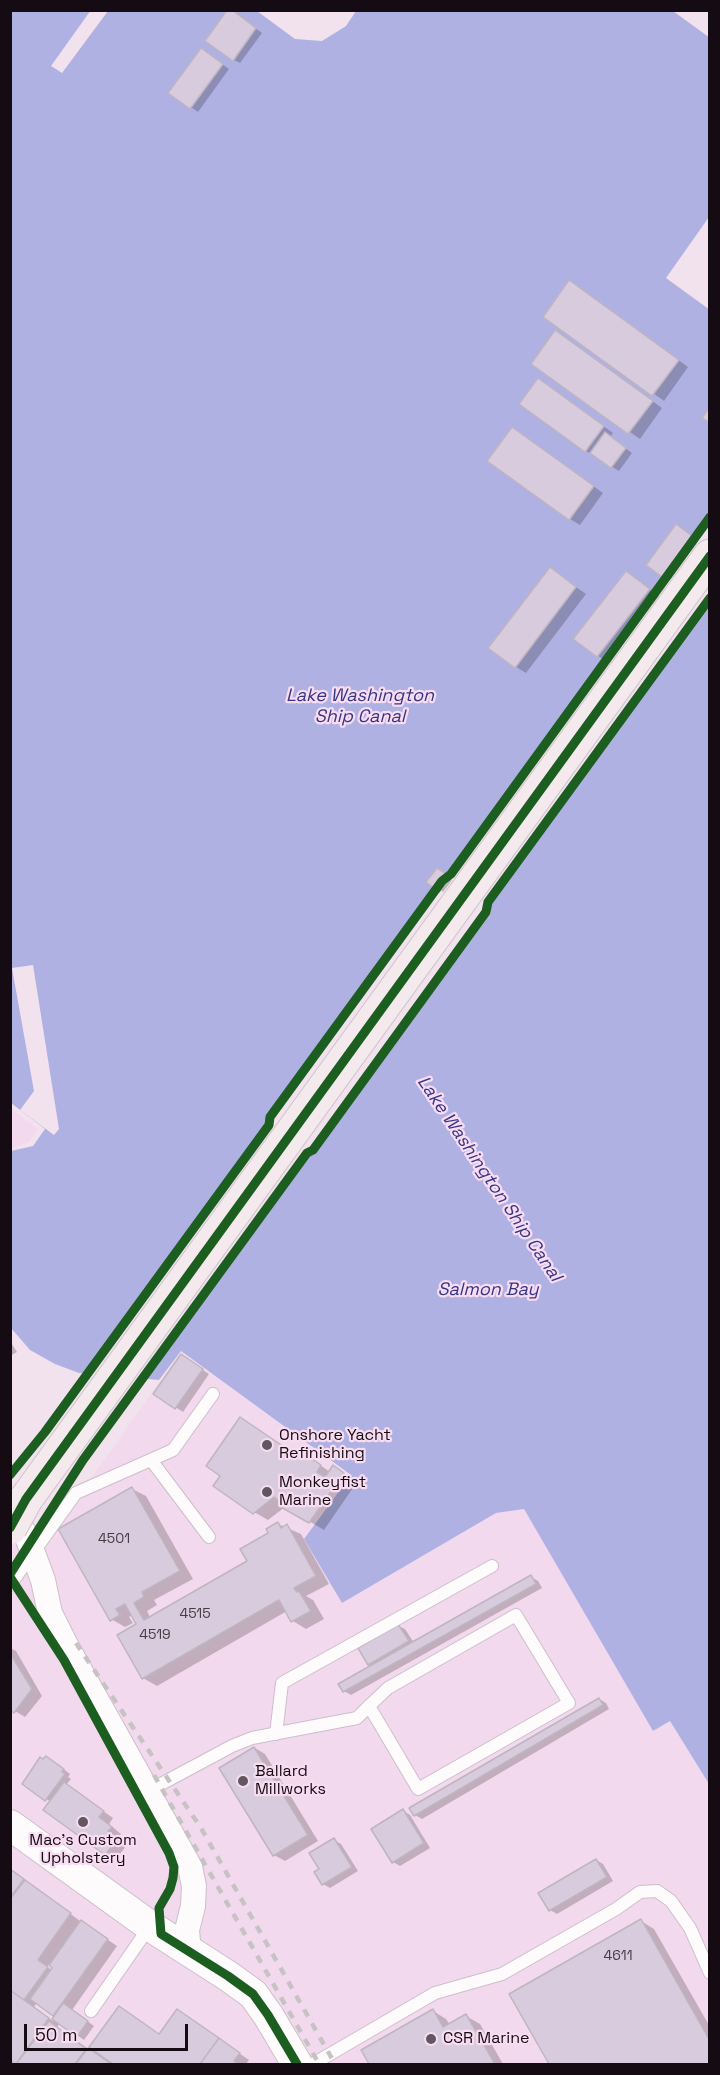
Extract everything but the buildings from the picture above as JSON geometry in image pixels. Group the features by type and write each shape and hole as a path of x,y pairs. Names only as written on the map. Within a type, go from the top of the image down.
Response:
{"main road":[{"path":"10,1528 14,1512 710,556"}],"street":[{"path":"14,1512 44,1580 50,1613 190,1867 194,1886 194,1906 187,1930 189,1952"},
{"path":"10,1825 150,1926 253,1994 268,2015 315,2063"}],"lane":[{"path":"10,1585 76,1493 173,1450 213,1394"},
{"path":"151,1460 209,1537"},
{"path":"276,1734 282,1683 492,1566"},
{"path":"148,1791 232,1746 252,1738 357,1718 388,1688 516,1615 569,1703 418,1789 369,1707"},
{"path":"315,2063 435,1993 502,1974 616,1909 640,1892 657,1892 671,1901 690,1928 710,1972"},
{"path":"91,2011 150,1926"}],"shaded area":[{"path":"11,1109 38,1129 29,1142 11,1149"},
{"path":"181,1351 351,1476 304,1539 342,1603 496,1513 524,1509 653,1731 670,1721 709,1784 709,2064 11,2064 10,1592 12,1589 10,1587 10,1529 37,1555"}],"water":[{"name":"Lake Washington Ship Canal","path":"11,11 257,11 295,39 322,41 346,26 356,11 673,11 710,38 709,217 666,278 710,310 709,1784 670,1721 653,1731 524,1509 496,1513 342,1603 304,1539 351,1475 181,1351 159,1380 79,1373 55,1364 30,1350 11,1328 11,1151 33,1146 45,1129 11,1103"}],"pier":[{"path":"91,10 108,11 62,73 51,66"},
{"path":"709,513 709,603 491,904 491,913 316,1152 308,1156 145,1382 84,1376 266,1125 267,1117 433,888 426,882 437,868 448,875"},
{"path":"33,965 59,1129 54,1135 20,1110 34,1091 12,968"}],"railway":[{"path":"76,1643 201,1828 335,2064"},
{"path":"154,1775 319,2064"}],"cycle path":[{"path":"10,1475 45,1432 269,1125 270,1117 442,881 451,874 710,517"},
{"path":"10,1528 26,1499 710,556"},
{"path":"10,1574 83,1460 307,1153 313,1150 486,912 488,902 710,598"},
{"path":"10,1577 64,1660 169,1853 174,1867 173,1878 170,1889 159,1908 161,1934 253,1994 297,2064"}],"place":[{"name":"Onshore Yacht Refinishing","path":"267,1445"},
{"name":"Monkeyfist Marine","path":"267,1492"},
{"name":"Ballard Millworks","path":"243,1781"},
{"name":"Mac's Custom Upholstery","path":"83,1822"},
{"name":"CSR Marine","path":"431,2039"}],"water label":[{"name":"Salmon Bay","path":"488,1290"}]}
